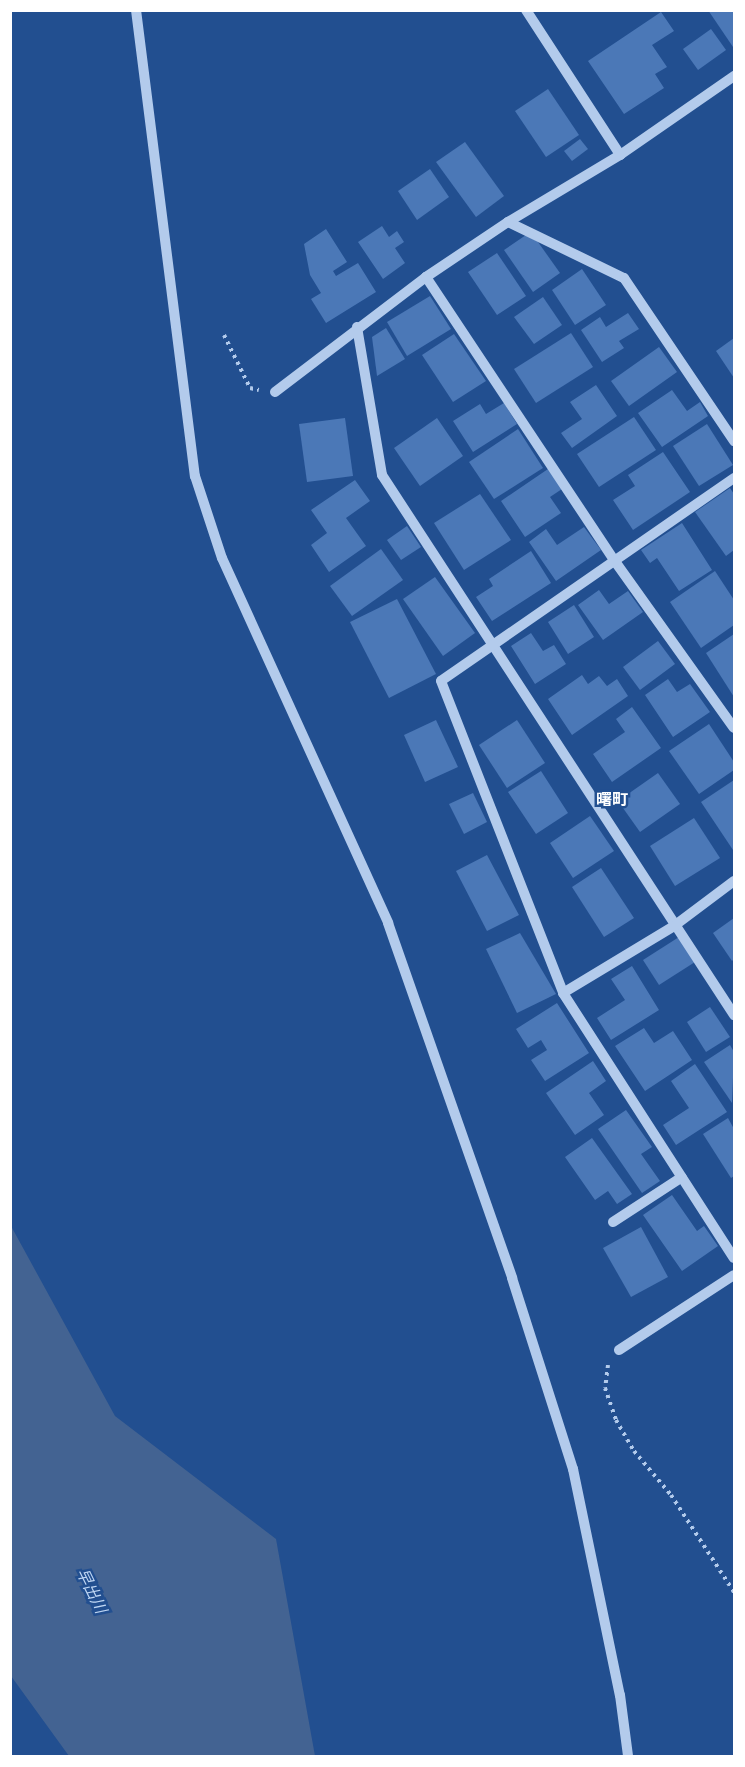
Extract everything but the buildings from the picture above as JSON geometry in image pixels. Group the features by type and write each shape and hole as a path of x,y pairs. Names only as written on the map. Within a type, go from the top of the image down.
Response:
{"street":[{"path":"136,10 195,476 222,558 388,923 512,1278 573,1469 620,1695 628,1756"},
{"path":"526,10 620,155"},
{"path":"275,392 357,327 426,277 508,222 620,155 735,76"},
{"path":"508,222 624,278 735,441"},
{"path":"426,277 614,560 735,728"},
{"path":"357,327 382,475 495,644 674,926 735,1015"},
{"path":"735,478 441,681 563,993 735,1258"},
{"path":"563,993 674,926 735,881"},
{"path":"613,1222 682,1177"},
{"path":"619,1350 735,1275"}],"path":[{"path":"224,335 250,388 275,392"},
{"path":"619,1350 605,1368 605,1388 615,1420 634,1451 671,1496 735,1592"}],"water":[{"name":"早出川","path":"11,1226 115,1416 276,1539 315,1756 69,1756 11,1676"}],"district":[{"name":"曙町","path":"612,800"}]}
